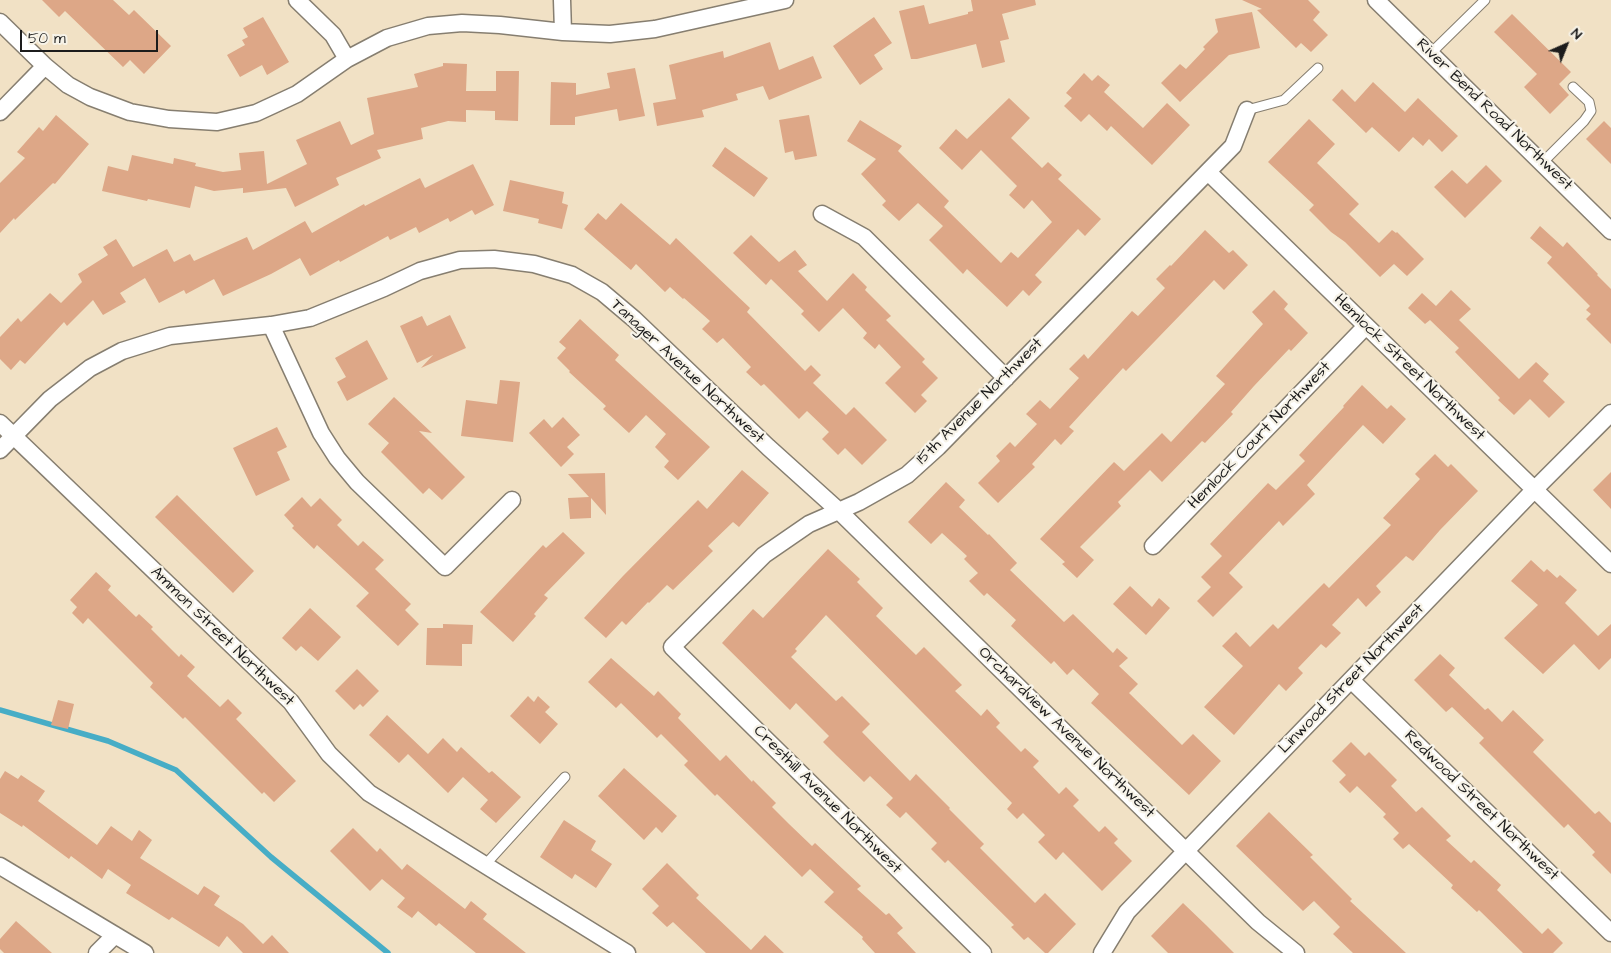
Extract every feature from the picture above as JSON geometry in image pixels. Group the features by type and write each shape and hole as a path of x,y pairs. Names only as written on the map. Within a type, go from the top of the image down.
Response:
{"street":[{"path":"297,0 334,35 347,59"},
{"path":"562,0 563,32"},
{"path":"0,22 45,66 68,85 90,97 130,112 169,119 217,122 256,113 297,94 347,59 387,38 428,26 462,23 610,34 655,29 785,0"},
{"name":"River Bend Road Northwest","path":"1376,0 1611,231"},
{"path":"0,112 45,66"},
{"name":"15th Avenue Northwest","path":"672,647 764,555 809,524 859,502 907,474 938,447 1233,146 1247,110"},
{"name":"Hemlock Street Northwest","path":"1208,172 1611,564"},
{"path":"822,214 864,237 1006,378"},
{"name":"Tanager Avenue Northwest","path":"0,450 50,398 90,368 122,351 170,336 272,325 310,318 420,271 460,260 494,259 534,264 572,276 602,292 634,318 768,447 839,511"},
{"path":"272,325 321,433 337,458 357,482 445,567 512,500"},
{"name":"Hemlock Court Northwest","path":"1153,546 1366,326"},
{"name":"Linwood Street Northwest","path":"1102,953 1127,912 1611,413"},
{"name":"Ammon Street Northwest","path":"0,423 291,702 329,754 369,794 627,953"},
{"name":"Orchardview Avenue Northwest","path":"839,511 1258,922 1296,953"},
{"name":"Cresthill Avenue Northwest","path":"672,647 983,953"},
{"name":"Redwood Street Northwest","path":"1351,680 1611,933"},
{"path":"0,866 145,953"},
{"path":"97,953 115,935"}],"lane":[{"path":"1430,54 1485,0"},
{"path":"1247,110 1284,100 1318,68"},
{"path":"1542,163 1584,121 1591,111 1589,102 1573,87"},
{"path":"484,865 565,776"}],"building":[{"path":"42,0 113,0 129,15 134,10 171,46 144,74 130,60 123,67 65,11 59,17"},
{"path":"971,0 1035,0 1036,5 1002,14 1009,39 1000,41 1005,62 982,68 976,44 911,59 899,11 924,5 929,24 968,14 968,12 973,11"},
{"path":"1242,0 1308,0 1320,12 1313,20 1328,35 1311,52 1301,43 1296,48 1257,10 1262,9"},
{"path":"1252,12 1260,48 1229,55 1180,102 1161,83 1180,64 1186,69 1205,49 1203,47 1218,32 1215,19"},
{"path":"1512,14 1571,72 1559,84 1569,95 1550,114 1524,87 1537,74 1494,32"},
{"path":"263,17 289,62 267,75 262,65 240,77 227,55 245,45 242,40 248,37 243,28"},
{"path":"874,17 892,43 874,55 883,69 860,85 833,46"},
{"path":"770,42 779,70 813,56 822,78 769,100 763,86 736,94 738,100 702,110 704,117 657,126 653,103 676,99 669,65 723,51 724,58"},
{"path":"443,63 467,64 466,91 496,91 496,71 519,71 518,121 495,120 495,111 466,110 466,122 448,121 421,128 423,139 377,150 381,158 336,178 339,185 295,207 286,188 243,193 243,188 214,191 195,186 190,208 102,191 108,166 128,171 132,155 173,164 174,158 196,163 195,166 223,172 241,170 239,153 264,151 267,184 307,164 296,140 340,121 351,145 374,134 367,98 418,87 414,74 443,66"},
{"path":"635,68 645,116 619,121 617,109 575,117 575,125 550,125 551,82 576,83 576,95 610,88 607,73"},
{"path":"1084,73 1092,81 1098,75 1110,85 1104,92 1143,128 1167,103 1190,125 1152,165 1111,126 1107,131 1089,114 1081,122 1064,106 1072,98 1066,93"},
{"path":"1373,82 1405,112 1418,98 1458,136 1442,152 1429,139 1423,146 1413,137 1399,152 1372,127 1366,133 1332,100 1342,89 1355,102"},
{"path":"1009,98 1030,118 1011,138 1042,168 1048,162 1062,175 1058,179 1101,219 1085,236 1078,229 1035,275 1042,282 1029,296 1023,290 1007,307 967,269 963,274 929,240 943,226 918,203 899,221 882,205 886,201 861,174 876,159 847,141 860,120 902,146 898,151 949,201 944,207 1001,263 1011,252 1018,258 1052,222 1032,200 1024,209 1009,195 1017,186 981,150 962,170 939,148 956,129 967,139"},
{"path":"56,115 89,144 55,184 53,183 0,233 0,183 25,158 17,152 39,127 43,131"},
{"path":"809,115 817,156 795,160 793,151 785,153 779,120"},
{"path":"1309,119 1335,144 1317,163 1359,204 1349,214 1379,243 1392,230 1397,232 1424,259 1407,276 1394,264 1380,277 1309,210 1314,205 1268,162"},
{"path":"1604,121 1611,128 1611,164 1586,139"},
{"path":"725,147 768,178 754,197 712,166"},
{"path":"473,164 494,205 475,215 472,210 450,222 448,218 419,233 416,227 390,240 388,236 310,276 300,258 271,274 223,296 214,279 186,294 184,290 159,303 145,278 120,293 126,302 103,315 93,300 67,326 64,322 25,364 20,360 11,370 0,359 0,337 18,318 21,322 50,293 61,303 82,282 78,274 108,255 103,247 116,239 133,267 167,249 174,262 190,254 194,261 247,237 253,250 305,221 312,233 364,204 365,206 420,178 425,188"},
{"path":"1486,165 1502,181 1465,218 1434,187 1452,170 1467,184"},
{"path":"510,180 564,192 562,203 568,205 562,229 538,223 539,219 503,211"},
{"path":"621,203 670,245 676,238 750,308 747,312 805,371 811,365 821,375 813,383 846,415 854,407 887,440 862,465 845,448 838,455 822,439 829,432 807,411 799,419 764,384 761,386 746,372 751,367 723,338 717,343 702,329 710,321 670,287 665,292 636,264 631,270 584,229 598,213 606,220"},
{"path":"1540,226 1563,247 1567,242 1611,289 1611,344 1586,319 1591,314 1586,310 1590,306 1547,263 1552,257 1530,238"},
{"path":"1205,230 1229,253 1233,250 1248,265 1224,290 1214,280 1126,371 1123,368 1069,427 1074,431 1061,445 1055,439 1032,464 1035,467 998,503 978,483 1000,461 996,456 1010,442 1015,447 1037,424 1026,414 1040,400 1050,409 1079,378 1069,369 1084,354 1088,359 1132,311 1138,316 1165,288 1156,279"},
{"path":"751,235 779,262 795,250 807,265 798,271 827,301 853,273 867,287 865,290 891,316 886,320 925,359 922,362 938,378 921,395 927,401 915,413 885,383 901,367 879,344 875,349 863,338 867,333 843,308 819,332 801,314 804,311 771,279 766,285 733,253"},
{"path":"1274,290 1288,304 1284,309 1308,333 1291,351 1289,349 1254,386 1231,412 1233,414 1205,443 1202,441 1162,482 1150,470 1118,502 1121,506 1080,547 1094,560 1077,578 1062,564 1065,562 1040,539 1114,462 1124,471 1162,433 1171,442 1225,384 1216,376 1263,324 1252,312"},
{"path":"1451,290 1471,309 1459,320 1519,379 1536,362 1549,374 1543,381 1565,402 1549,418 1530,399 1514,415 1455,352 1459,348 1430,320 1425,324 1408,308 1422,293 1436,306"},
{"path":"450,315 466,348 421,368 433,355 417,363 400,326 422,316 427,326"},
{"path":"580,319 619,355 615,360 710,447 678,480 664,467 669,461 655,447 666,434 646,415 629,433 603,409 606,406 569,372 557,358 566,348 559,342"},
{"path":"367,340 388,379 347,401 337,382 346,377 335,358"},
{"path":"500,380 520,382 513,442 461,436 466,400 497,404"},
{"path":"1362,385 1387,409 1391,405 1406,419 1383,444 1363,425 1307,485 1315,494 1283,526 1279,521 1229,573 1243,587 1213,617 1197,601 1211,587 1201,577 1222,556 1210,544 1268,483 1276,490 1305,461 1299,455"},
{"path":"394,397 432,433 419,431 465,477 442,500 429,488 423,494 381,452 389,443 368,424"},
{"path":"563,417 580,435 567,447 574,454 561,467 529,433 544,419 552,428"},
{"path":"277,427 287,447 277,452 290,480 256,496 233,448"},
{"path":"1435,454 1448,467 1451,464 1478,491 1413,561 1406,556 1376,586 1381,592 1366,607 1358,598 1332,625 1341,633 1326,648 1321,644 1298,668 1303,673 1286,691 1279,684 1234,735 1204,707 1243,666 1222,646 1236,632 1250,647 1273,624 1278,629 1324,583 1329,588 1391,525 1383,518 1420,479 1415,474"},
{"path":"742,470 769,493 739,527 733,522 708,546 713,551 673,590 667,585 626,625 622,621 606,638 584,618 698,500 707,509"},
{"path":"1611,472 1611,509 1593,490"},
{"path":"605,473 606,515 591,498 591,518 570,519 568,498 589,497 568,474"},
{"path":"946,482 965,500 959,507 1017,563 1010,570 1064,622 1073,614 1113,653 1117,648 1128,658 1119,666 1138,684 1129,693 1182,745 1193,734 1221,761 1189,795 1091,703 1099,694 1073,669 1067,675 1054,661 1051,664 1011,626 1016,620 987,593 984,596 969,581 978,573 964,559 967,556 942,533 931,544 908,522"},
{"path":"177,495 254,571 233,593 155,517"},
{"path":"302,497 311,507 320,498 342,520 337,525 358,546 363,541 384,560 375,569 411,604 405,610 419,624 398,646 356,606 369,593 317,545 314,549 292,528 294,526 284,515"},
{"path":"563,532 585,553 544,595 548,598 534,614 536,616 513,642 480,612 543,545 546,548"},
{"path":"828,549 860,579 857,582 883,608 876,616 916,655 924,647 962,685 955,691 981,716 987,709 1000,723 996,727 1021,752 1025,748 1039,761 1033,767 1059,794 1066,787 1079,800 1073,806 1099,832 1105,826 1118,839 1114,843 1132,861 1102,891 1063,852 1056,860 1038,842 1045,835 1023,813 1017,819 1007,809 1012,803 826,615 795,649 797,651 791,657 836,701 842,696 870,724 862,732 910,781 916,774 984,844 980,848 1035,903 1045,893 1076,924 1048,953 1045,953 1028,937 1024,940 1011,927 1014,925 948,860 945,863 931,849 937,843 906,812 900,818 886,805 893,798 870,776 864,782 837,756 823,742 829,736 796,703 790,710 722,643 753,609 763,618"},
{"path":"1531,560 1544,572 1547,569 1557,578 1560,575 1577,590 1565,603 1598,636 1611,624 1611,658 1599,670 1574,644 1543,674 1504,638 1538,605 1511,581"},
{"path":"96,572 111,586 108,590 136,617 139,614 179,657 181,654 195,667 187,676 220,707 228,699 242,713 236,719 296,781 274,802 264,792 262,794 185,717 183,719 150,687 153,683 88,618 83,624 72,613 77,607 70,600"},
{"path":"1130,586 1152,607 1159,598 1170,608 1146,635 1113,604"},
{"path":"310,608 341,637 318,661 301,646 296,651 282,638"},
{"path":"443,624 473,625 472,644 462,644 462,666 426,665 427,628 443,628"},
{"path":"1440,654 1455,668 1449,675 1485,710 1488,708 1502,722 1513,710 1544,740 1533,752 1595,814 1599,811 1611,823 1611,874 1592,855 1595,852 1568,824 1564,828 1479,743 1484,738 1452,707 1446,712 1414,680"},
{"path":"611,658 654,696 658,691 681,714 678,718 720,761 726,755 752,782 753,780 776,803 772,807 789,824 812,846 815,843 861,886 857,889 886,915 889,913 903,928 897,933 916,953 875,953 862,939 863,937 824,902 834,892 810,869 802,877 717,794 715,796 684,765 688,761 661,734 657,738 621,703 616,708 588,682"},
{"path":"357,669 379,691 363,707 360,704 354,710 335,691"},
{"path":"528,696 534,702 538,696 550,707 545,712 558,724 540,744 510,716"},
{"path":"58,700 74,704 68,729 51,725"},
{"path":"387,715 428,754 443,738 457,752 461,747 489,773 492,771 521,797 496,823 480,809 488,800 463,777 448,793 408,754 399,763 369,735"},
{"path":"1351,742 1365,756 1369,752 1397,780 1391,786 1416,812 1422,807 1451,836 1446,840 1471,863 1474,860 1501,885 1497,890 1542,934 1548,928 1563,943 1553,953 1523,953 1479,910 1477,912 1451,888 1453,885 1409,844 1403,849 1393,839 1399,833 1383,817 1386,814 1357,786 1350,793 1339,782 1346,775 1332,761"},
{"path":"624,768 677,816 662,833 656,827 644,840 598,796"},
{"path":"5,771 18,779 21,775 45,791 38,801 97,845 111,826 132,841 139,830 152,840 140,858 198,895 204,886 220,896 214,905 243,924 263,944 272,935 289,953 243,953 227,936 219,947 172,917 169,920 126,893 131,885 108,869 102,879 71,856 69,859 23,825 22,827 0,813 0,779"},
{"path":"1269,812 1313,855 1310,857 1352,899 1350,901 1406,953 1353,953 1333,934 1340,927 1314,901 1303,911 1236,846"},
{"path":"564,820 596,841 591,850 612,864 596,888 575,874 572,879 540,857"},
{"path":"353,828 377,852 380,848 402,870 407,864 465,909 471,901 487,914 483,919 526,953 476,953 439,923 436,926 418,911 412,918 397,907 405,898 382,879 370,891 330,851"},
{"path":"667,863 699,895 696,898 751,950 765,935 784,953 706,953 673,922 667,927 652,913 659,906 642,889"},
{"path":"1183,903 1234,953 1168,953 1151,936"},
{"path":"16,921 52,953 4,953 0,949 0,939"}],"waterway":[{"path":"0,710 108,741 176,770 271,857 388,953"}]}
